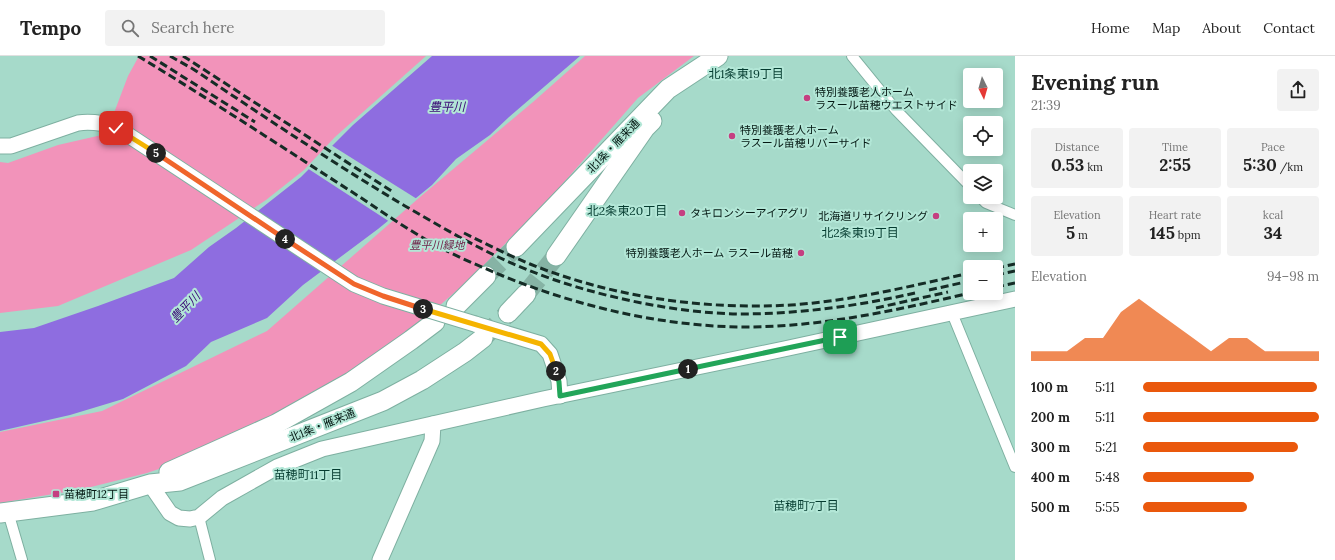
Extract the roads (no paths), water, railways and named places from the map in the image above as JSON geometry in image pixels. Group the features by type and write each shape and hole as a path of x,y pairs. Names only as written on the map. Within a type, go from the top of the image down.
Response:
{"highway":[{"name":"北1条・雁来通","path":"516,247 668,89 718,56"},
{"name":"北1条・雁来通","path":"556,256 645,128 718,56"},
{"path":"456,306 486,276"},
{"path":"508,313 526,294"},
{"name":"北1条・雁来通","path":"150,484 172,470 276,424 351,382 435,322"},
{"name":"北1条・雁来通","path":"4,513 93,501 150,484 180,481 383,401 422,380 465,352 479,331"}],"street":[{"path":"852,56 896,110 963,179"},
{"path":"0,146 11,146 78,123 89,121 116,128 354,284 479,331 541,344 550,354 559,382 560,396"},
{"path":"988,204 1015,215"},
{"path":"150,484 170,513 179,518 190,519 199,517 222,498 277,467 322,449 560,396 1015,299"},
{"path":"952,313 1015,467"},
{"path":"380,560 432,441 433,424"},
{"path":"4,513 22,560"},
{"path":"199,517 210,560"}],"water":[{"name":"豊平川","path":"432,56 580,56 490,135 456,159 432,185 378,229 303,285 267,318 211,342 186,366 123,399 70,415 0,431 0,332 34,328 174,278 209,247 236,228 301,177 353,125"}],"tunnel":[{"path":"486,276 516,247"},
{"path":"526,294 556,256"},
{"path":"483,338 508,313"}],"railway":[{"path":"138,56 434,244 503,276 531,287 588,305 647,318 677,322 737,327 767,327 796,325 855,317 963,295"},
{"path":"150,56 255,122"},
{"path":"170,56 193,69 272,122 405,206 481,248 528,270 552,279 605,295 632,301 687,310 739,314 806,311 872,302 915,293"},
{"path":"183,56 393,192"},
{"path":"464,233 522,261 593,285 625,293 691,303 758,306 813,303 881,292 963,274"},
{"path":"1003,267 1015,264"},
{"path":"1003,274 1015,271"},
{"path":"929,290 963,283"},
{"path":"1003,286 1015,283"},
{"path":"876,308 948,292"}],"place":[{"name":"特別養護老人ホーム ラスール苗穂ウエストサイド","path":"807,98"},
{"name":"特別養護老人ホーム ラスール苗穂リバーサイド","path":"732,136"},
{"name":"タキロンシーアイアグリ","path":"682,213"},
{"name":"北海道リサイクリング","path":"936,216"},
{"name":"特別養護老人ホーム ラスール苗穂","path":"801,253"},
{"name":"苗穂町12丁目","path":"56,494"}],"district":[{"name":"北1条東19丁目","path":"746,73"},
{"name":"北2条東20丁目","path":"627,210"},
{"name":"北2条東19丁目","path":"860,232"},
{"name":"苗穂町11丁目","path":"308,474"},
{"name":"苗穂町7丁目","path":"806,505"}],"park label":[{"name":"豊平川緑地","path":"437,245"}]}
